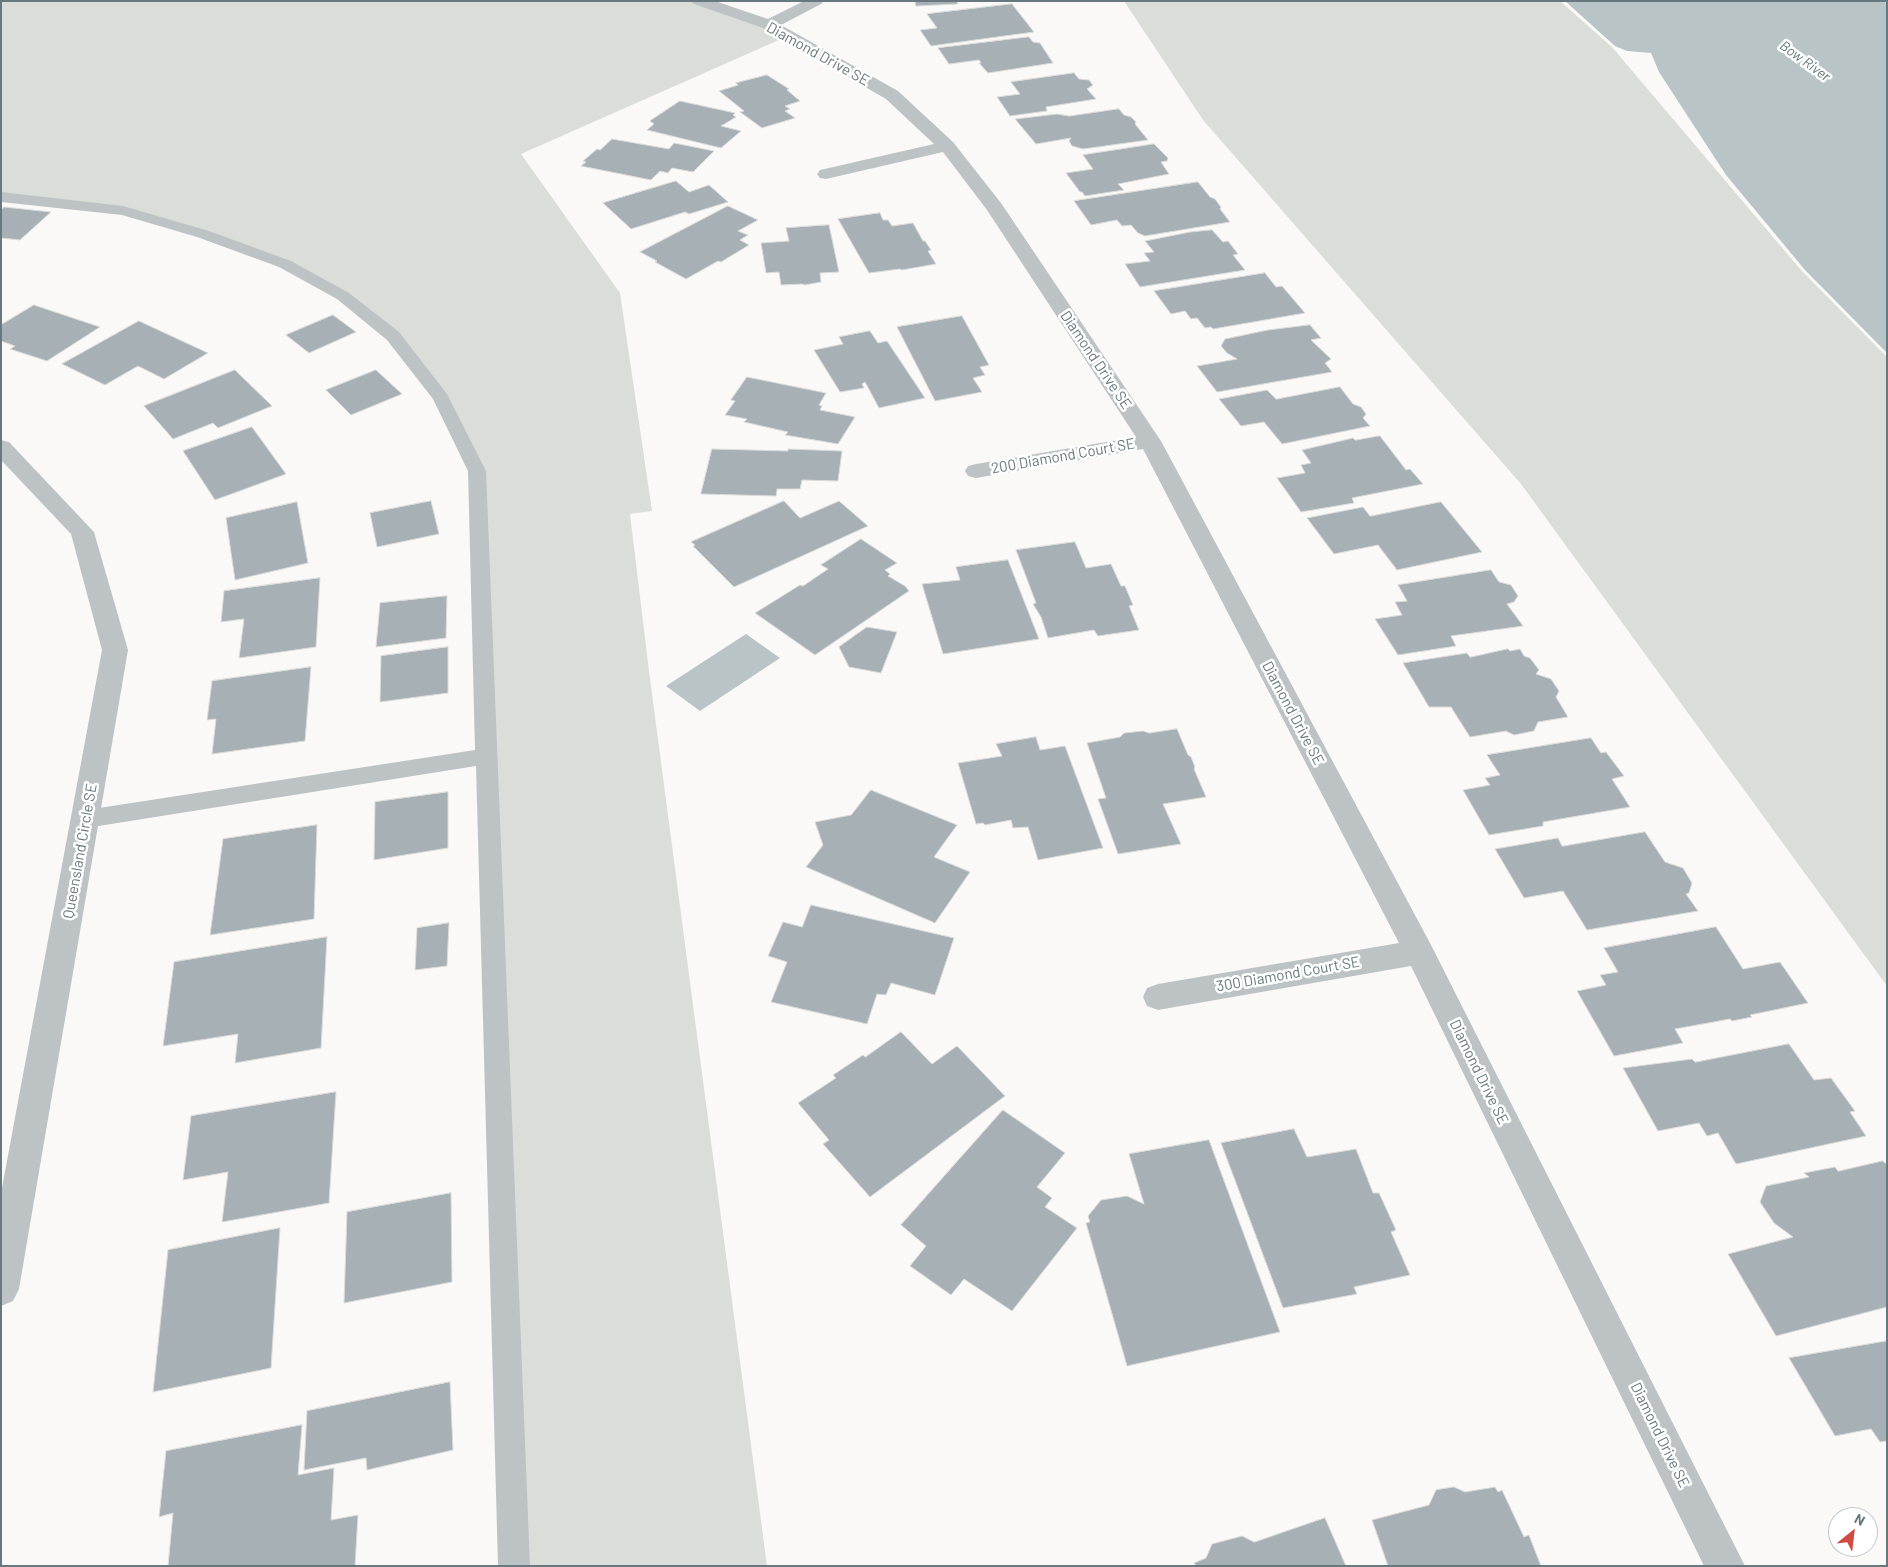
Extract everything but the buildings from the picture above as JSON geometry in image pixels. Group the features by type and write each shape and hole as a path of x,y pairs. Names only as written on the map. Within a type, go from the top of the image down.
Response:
{"street":[{"name":"Diamond Drive SE","path":"699,1 769,25 892,94 947,146 994,207 1150,442 1419,952 1725,1566"},
{"path":"769,25 816,1"},
{"path":"826,174 947,146"},
{"name":"200 Diamond Court SE","path":"976,471 1150,442"},
{"name":"Queensland Circle SE","path":"1,447 82,532 115,650 1,1289"},
{"name":"300 Diamond Court SE","path":"1158,997 1419,952"}],"lane":[{"path":"1,197 123,212 212,237 285,264 343,296 393,336 441,398 477,471 514,1566"},
{"path":"86,819 487,756"}],"shaded area":[{"path":"1,1 699,1 788,36 521,154 620,293 652,511 630,514 767,1566 514,1566 477,471 441,398 393,336 285,264 123,211 1,197"},
{"path":"1124,1 1560,1 1612,47 1801,270 1887,357 1887,986 1521,484 1203,120"}],"water":[{"name":"Bow River","path":"1565,1 1884,1 1887,4 1887,353 1805,270 1726,175 1659,72 1651,53 1627,51 1615,46"},
{"path":"746,634 780,658 700,711 666,686"}]}
